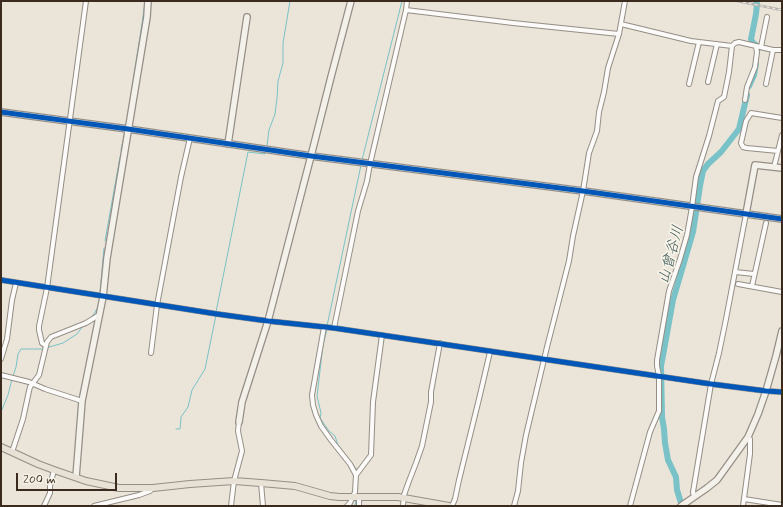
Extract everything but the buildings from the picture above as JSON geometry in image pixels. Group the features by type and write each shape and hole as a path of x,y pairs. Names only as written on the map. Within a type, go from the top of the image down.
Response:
{"main road":[{"path":"1,446 54,470 86,481 119,488 153,488 234,481 295,486 330,496 385,496 451,506"}],"street":[{"path":"45,348 42,343 39,326 47,288 86,1"},
{"path":"76,477 82,401 100,314 101,296 147,17 148,1"},
{"path":"231,506 234,481 242,451 238,431 242,402 268,321 351,1"},
{"path":"334,328 358,211 365,188 407,1"},
{"path":"514,506 518,491 526,435 569,261 589,153 597,131 599,112 608,68 619,34 625,1"},
{"path":"406,10 619,34"},
{"path":"228,144 247,17"},
{"path":"745,100 747,87 755,67 758,47 767,18"},
{"path":"621,24 699,42 732,46 739,42 773,50 782,50"},
{"path":"689,84 699,42"},
{"path":"708,82 717,44"},
{"path":"630,506 650,432 659,413 660,376 657,360 669,291 695,207 696,176 709,136 718,101 724,96 732,46"},
{"path":"766,84 773,50"},
{"path":"1,112 311,156 583,191 782,219"},
{"path":"778,151 747,148 743,147 741,143 746,121 751,113 782,118"},
{"path":"774,167 782,135"},
{"path":"151,353 157,305 181,177 190,138"},
{"path":"694,496 693,492 711,384 731,296 755,165 782,168"},
{"path":"752,286 766,223"},
{"path":"735,272 754,274"},
{"path":"1,280 216,314 334,328 711,384 782,392"},
{"path":"1,359 7,339 12,300 16,283"},
{"path":"738,284 782,292"},
{"path":"12,452 23,418 29,391 39,376 45,348 51,337 84,324 100,314"},
{"path":"324,327 312,395 313,405 321,426 350,464 356,475 359,506"},
{"path":"685,505 694,496 717,480 748,437 766,391 782,331"},
{"path":"356,475 371,454 373,402 382,336"},
{"path":"403,506 409,481 422,446 440,343"},
{"path":"451,506 455,500 490,352"},
{"path":"1,375 33,384 82,401"},
{"path":"743,506 750,454 750,439 748,437"},
{"path":"44,506 50,494 50,486 54,470"},
{"path":"261,483 263,506"},
{"path":"94,506 139,495 150,491 153,488"},
{"path":"347,506 357,496"},
{"path":"744,499 782,505"}],"waterway":[{"path":"126,126 145,1"},
{"path":"267,146 269,130 275,114 278,81 283,63 283,43 290,1"},
{"path":"362,160 402,1"},
{"name":"山曾谷川","path":"756,1 756,14 751,39 758,49"},
{"name":"山曾谷川","path":"749,86 754,75 756,64"},
{"name":"山曾谷川","path":"682,506 677,490 676,477 668,460 665,443 662,417 661,366 673,300 693,232 703,171 721,152 739,129 747,95"},
{"path":"121,150 125,132"},
{"path":"216,312 248,152 265,154 266,152"},
{"path":"105,241 120,157"},
{"path":"327,326 361,165"},
{"path":"100,294 104,248"},
{"path":"89,319 98,307"},
{"path":"176,429 180,429 181,417 188,407 192,390 205,369 216,315"},
{"path":"46,348 63,343 77,334 83,326"},
{"path":"327,329 323,345 317,396 321,413 320,418 329,431 335,436 338,445 357,472"},
{"path":"13,376 18,354 21,349 43,349"},
{"path":"1,412 8,395 12,379"},
{"path":"355,506 356,499"}],"railway":[{"path":"737,1 782,10"}],"cycle path":[{"path":"1,112 311,156 583,191 782,219"},
{"path":"1,280 217,314 334,328 711,384 782,392"}]}
